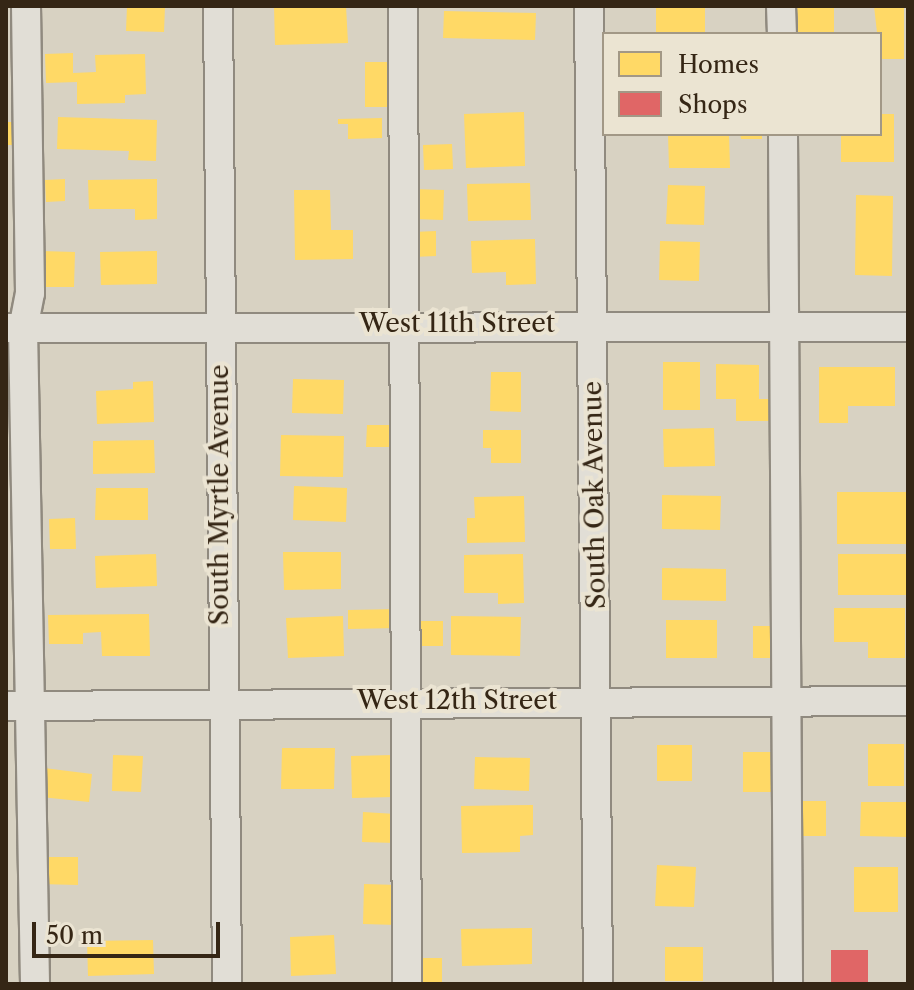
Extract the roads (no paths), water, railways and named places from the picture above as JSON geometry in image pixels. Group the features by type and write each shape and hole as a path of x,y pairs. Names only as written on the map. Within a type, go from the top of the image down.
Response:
{"street":[{"path":"26,6 30,293 14,328 19,706 35,984"},
{"name":"South Myrtle Avenue","path":"218,6 221,702 227,984"},
{"path":"403,6 408,324 405,702 407,984"},
{"name":"South Oak Avenue","path":"589,6 598,701 598,984"},
{"path":"781,6 782,32"},
{"path":"783,136 788,984"},
{"name":"West 11th Street","path":"14,328 408,324 908,327"},
{"name":"West 12th Street","path":"19,706 221,702 908,701"}]}
